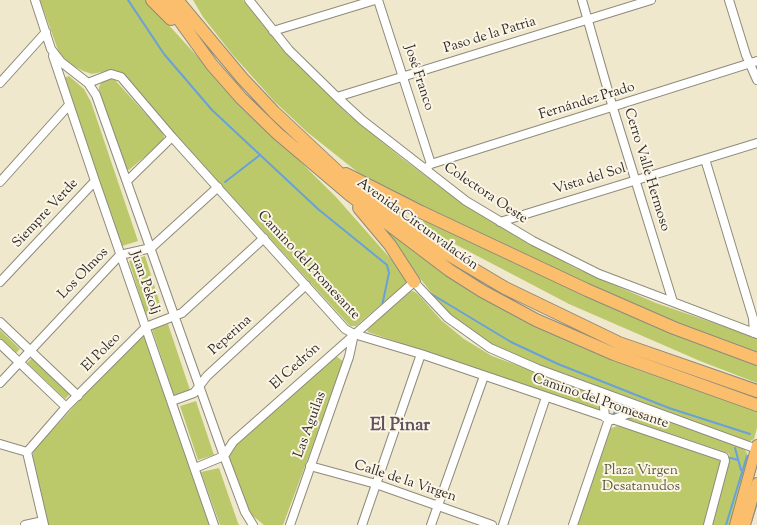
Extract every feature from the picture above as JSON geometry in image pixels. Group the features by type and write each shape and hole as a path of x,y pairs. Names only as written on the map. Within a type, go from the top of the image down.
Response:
{"highway":[{"path":"152,0 198,47"},
{"name":"Avenida Circunvalación","path":"165,0 198,47 241,98 314,166 428,256 482,291 536,320 614,354 755,404"},
{"name":"Avenida Circunvalación","path":"177,0 207,37 274,112 354,187 436,247 505,288 619,343 756,391"},
{"path":"186,0 207,37"},
{"path":"327,162 377,190 421,212 587,290 674,328 757,359"},
{"path":"314,166 362,212 376,228 414,282"}],"main road":[{"path":"735,525 757,448"},
{"path":"745,525 756,490"}],"street":[{"path":"35,0 51,49 61,62 88,83"},
{"name":"Colectora Oeste","path":"249,0 289,50 337,97 362,120 428,167 466,201 554,252 599,274 755,333"},
{"path":"273,31 374,0"},
{"name":"José Franco","path":"378,0 404,77 428,167"},
{"name":"Cerro Valle Hermoso","path":"582,0 613,108 673,302"},
{"name":"Paso de la Patria","path":"337,97 651,0"},
{"path":"729,0 754,62 757,80"},
{"path":"0,83 46,32"},
{"name":"Juan Pekolj","path":"51,49 120,255 214,525"},
{"name":"Fernández Prado","path":"428,167 754,62"},
{"name":"Camino del Promesante","path":"88,83 111,74 120,77 345,329 354,334 422,354 609,419 724,456 726,461 708,525"},
{"name":"Juan Pekolj","path":"88,83 96,96 224,456 245,512 252,525"},
{"path":"0,182 69,105"},
{"path":"127,180 172,137"},
{"name":"Vista del Sol","path":"500,222 757,143"},
{"path":"705,159 753,318 755,333"},
{"name":"Siempre Verde","path":"0,282 95,181"},
{"name":"Los Olmos","path":"0,383 120,255 151,248 218,187"},
{"name":"El Poleo","path":"27,452 66,408 146,327 182,313 264,238"},
{"path":"414,282 448,318 490,348 538,369 650,411 757,448"},
{"name":"El Cedrón","path":"224,456 233,442 414,282"},
{"name":"Peperina","path":"172,401 194,393 207,376 306,285"},
{"path":"0,322 78,396"},
{"name":"Las Aguilas","path":"290,525 349,358 354,334"},
{"path":"0,344 66,408"},
{"path":"362,525 422,354"},
{"path":"432,525 484,376"},
{"path":"574,525 609,419 603,397 595,390"},
{"path":"503,525 546,397"},
{"path":"609,419 627,414 650,411"},
{"path":"0,444 27,452 44,523 25,525"},
{"path":"195,468 224,456"},
{"name":"Calle de la Virgen","path":"310,466 376,484 492,525"}],"green space":[{"path":"40,0 146,0 226,88 336,197 405,275 407,281 405,284 356,326 350,326 119,73 111,70 92,74 83,71 70,64 59,53"},
{"path":"193,0 243,0 294,61 349,115 403,159 459,201 517,236 575,268 656,303 757,338 757,355 661,317 547,266 378,185 360,174 307,132 274,101 232,54 203,17"},
{"path":"69,76 84,89 91,102 138,241 122,246 64,78"},
{"path":"109,79 115,80 163,133 164,137 163,141 129,170 126,169 99,95 99,87 102,81"},
{"path":"364,208 425,259 586,347 636,369 744,406 754,408 757,397 757,428 754,439 748,442 538,365 494,346 446,311"},
{"path":"428,219 685,339 757,365 757,383 700,361 569,304 426,229 423,221"},
{"path":"145,256 162,310 146,315 129,261"},
{"path":"413,291 418,294 441,320 464,339 492,356 598,395 601,399 602,409 599,411 368,332 366,328 407,292"},
{"path":"168,324 190,390 174,395 152,329"},
{"path":"0,330 20,349 15,354 0,339"},
{"path":"144,336 147,339 211,525 48,525 32,457 34,450 136,339"},
{"path":"336,356 344,362 283,525 264,525 248,512 228,461 230,450"},
{"path":"32,358 70,394 65,399 27,363"},
{"path":"196,401 214,455 198,460 180,406"},
{"path":"645,413 744,449 748,457 730,525 712,525 730,456 728,453 627,419 627,416"},
{"name":"Plaza Virgen Desatanudos","path":"620,425 721,461 705,525 577,525 609,429"},
{"path":"219,468 239,525 220,525 201,472"}],"waterway":[{"path":"128,0 164,54 212,110 318,209 387,265 389,273 382,306"},
{"path":"225,182 260,155"},
{"path":"428,292 511,342 558,364 669,408 750,434"},
{"path":"613,415 619,404"},
{"path":"735,448 741,470"},
{"path":"726,525 747,456"},
{"path":"727,457 738,460"},
{"path":"751,522 757,503"}],"district":[{"name":"El Pinar","path":"400,427"}]}
